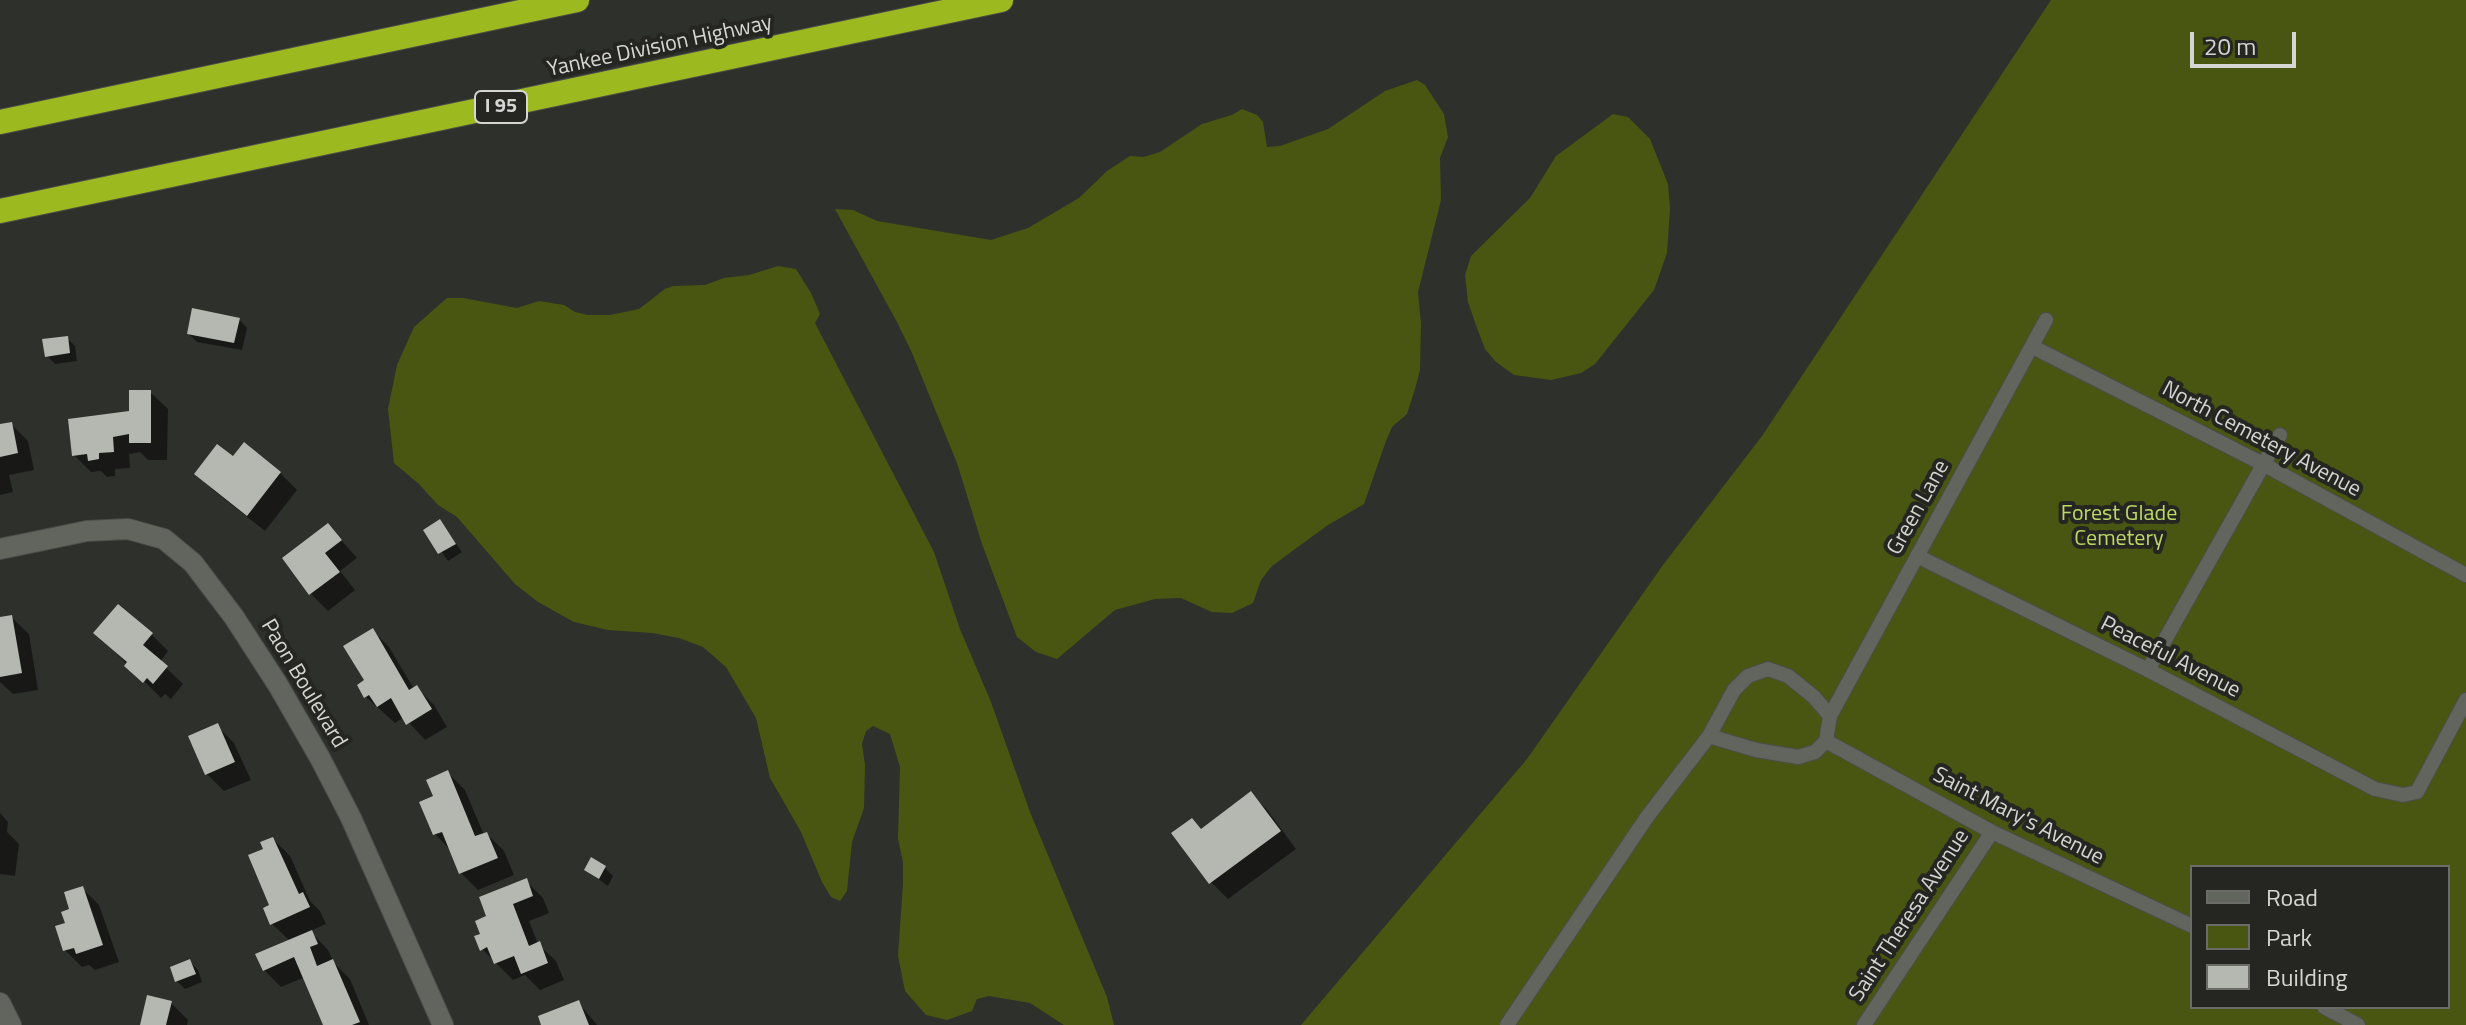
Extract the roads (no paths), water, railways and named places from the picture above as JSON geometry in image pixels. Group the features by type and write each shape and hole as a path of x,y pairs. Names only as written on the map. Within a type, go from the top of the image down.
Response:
{"highway":[{"path":"0,122 577,0"},
{"name":"Yankee Division Highway","path":"0,211 1001,0"}],"street":[{"name":"Paon Boulevard","path":"0,549 87,531 128,529 164,539 193,563 234,617 320,758 357,832 443,1025"},
{"path":"0,1003 11,1025"}],"lane":[{"name":"Green Lane","path":"1830,716 2046,320"},
{"name":"North Cemetery Avenue","path":"2033,347 2263,464 2466,575"},
{"path":"2148,670 2280,435"},
{"name":"Peaceful Avenue","path":"1917,556 2148,670 2375,789 2403,795 2417,792 2466,700"},
{"path":"1507,1025 1647,817 1709,736 1734,690 1748,676 1768,669 1788,676 1814,697 1830,716 1826,741 1815,752 1798,757 1756,750 1709,736"},
{"name":"Saint Mary's Avenue","path":"1826,741 1992,832 2190,925"},
{"name":"Saint Theresa Avenue","path":"1864,1025 1992,832"},
{"path":"2328,1015 2358,1025"}],"park label":[{"name":"Forest Glade Cemetery","path":"2119,528"}]}
